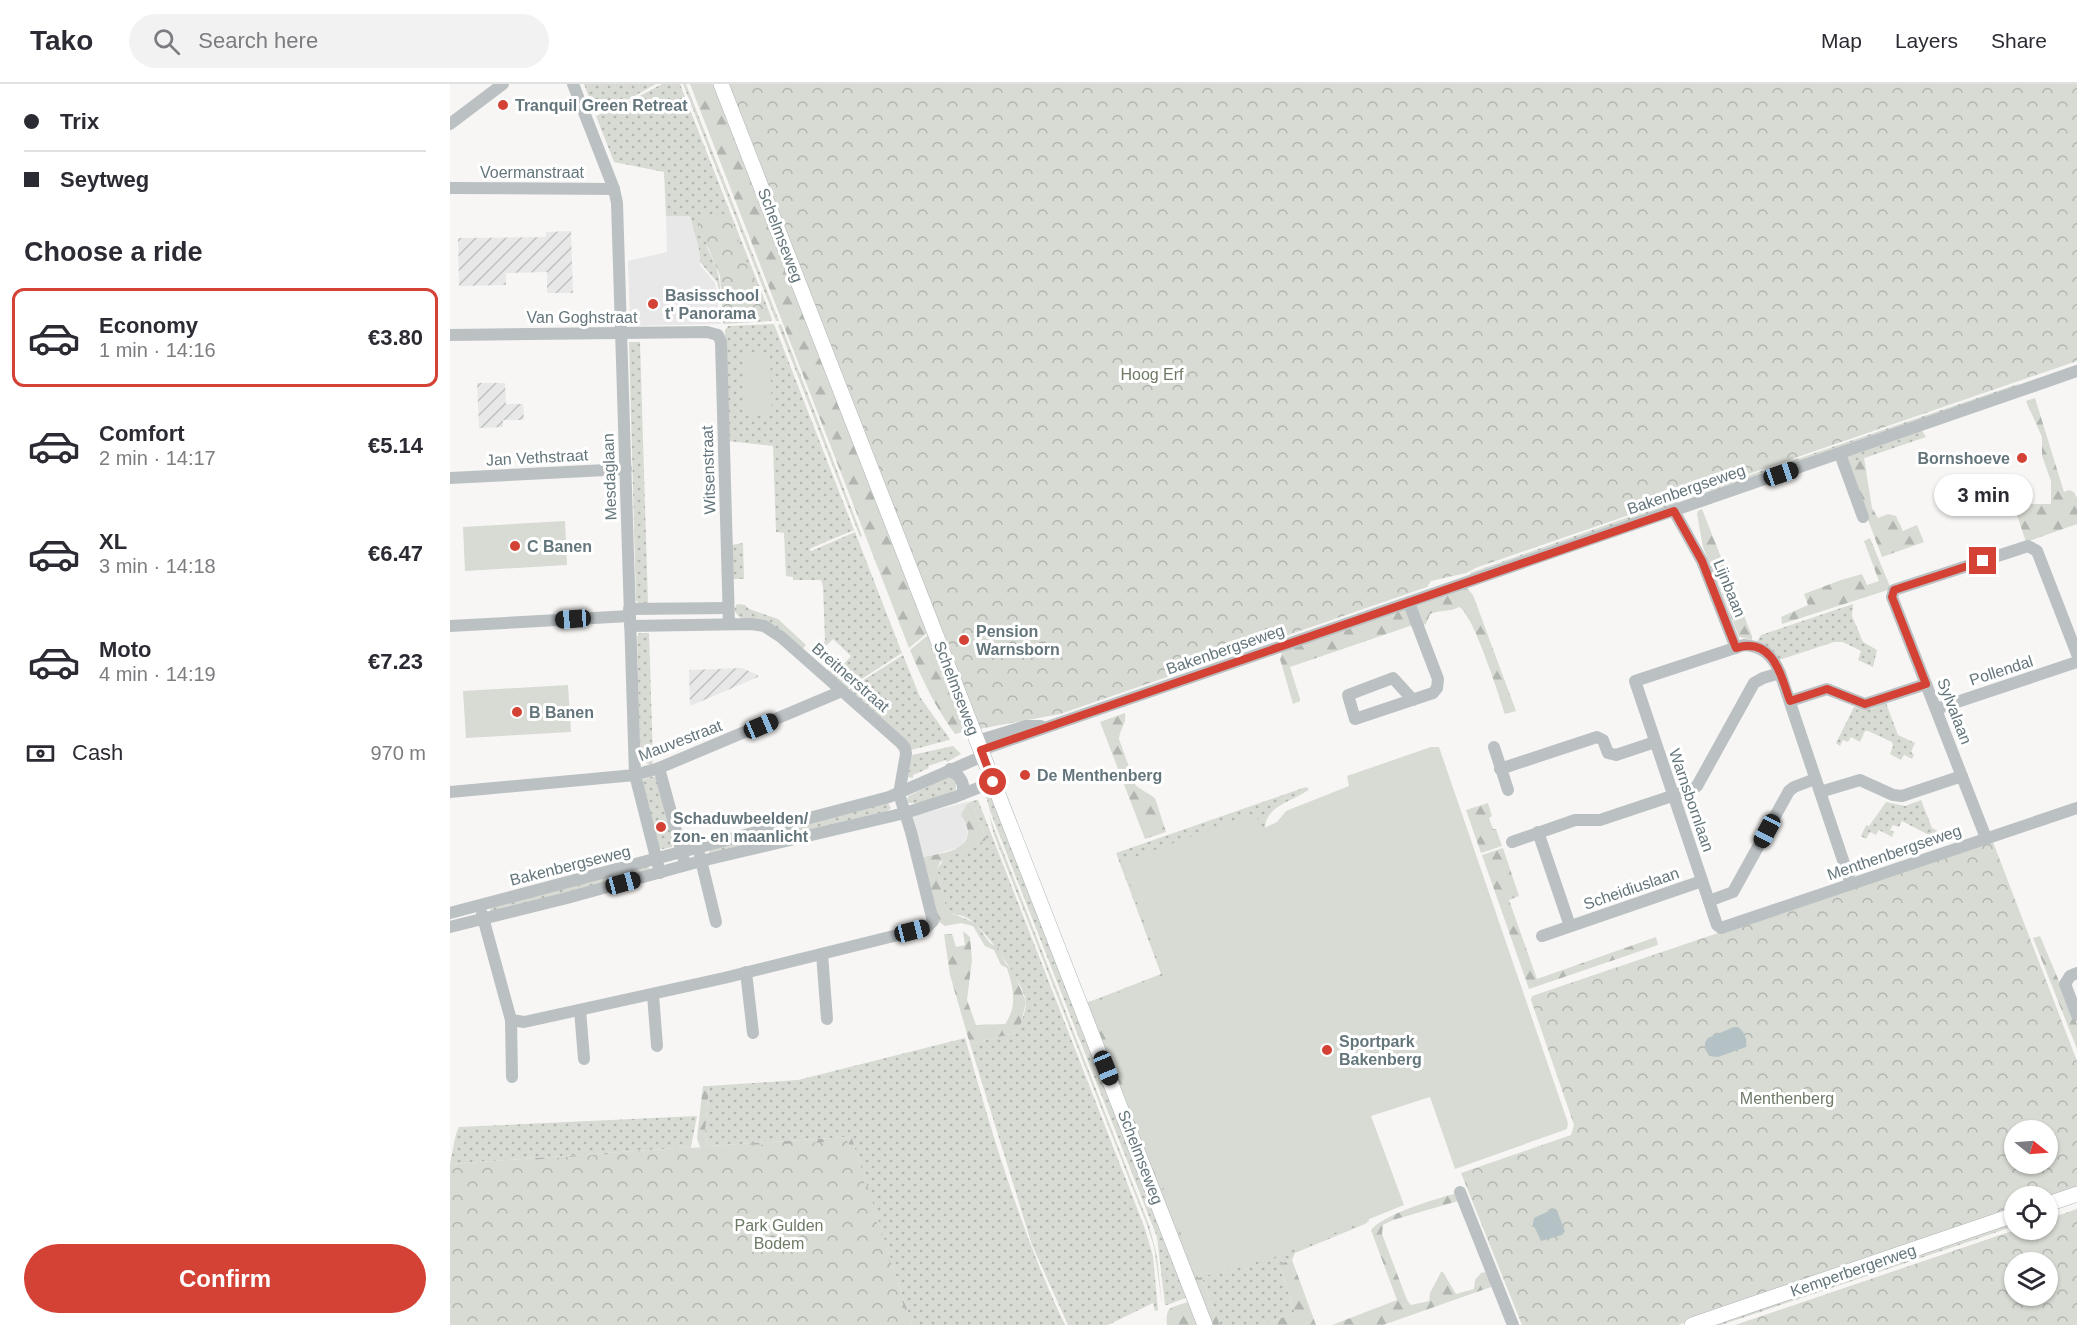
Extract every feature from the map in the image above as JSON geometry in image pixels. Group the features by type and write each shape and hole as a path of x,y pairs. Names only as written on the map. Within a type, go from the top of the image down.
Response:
{"main road":[{"name":"Schelmseweg","path":"722,84 1205,1325"},
{"path":"2058,1201 2077,1194"},
{"name":"Kemperbergerweg","path":"1692,1325 2004,1218"}],"street":[{"path":"450,124 503,84"},
{"name":"Mesdaglaan","path":"573,84 614,189 617,203 635,775 660,873"},
{"name":"Voermanstraat","path":"450,188 614,189"},
{"name":"Van Goghstraat","path":"450,335 715,333"},
{"name":"Witsenstraat","path":"715,333 721,342 728,608"},
{"name":"Bakenbergseweg","path":"450,913 899,794 950,769 981,749 1026,726 1052,725 2077,371"},
{"path":"1840,454 1863,517"},
{"name":"Jan Vethstraat","path":"450,478 626,469"},
{"name":"Lijnbaan","path":"1674,511 1702,561 1736,648"},
{"name":"Sylvalaan","path":"1986,838 1892,597 1894,590 2028,546 2032,547 2037,551 2077,654"},
{"path":"1409,603 1437,679 1437,688 1433,693 1413,700 1355,719 1348,695 1393,678 1413,700"},
{"path":"728,608 729,624"},
{"name":"Breitnerstraat","path":"450,626 630,617 728,608"},
{"name":"Breitnerstraat","path":"630,617 752,624 770,630 781,637 905,748 899,794"},
{"path":"1736,648 1748,645 1773,658 1790,701 1851,884"},
{"name":"Warnsbornlaan","path":"1721,928 1716,925 1635,681 1736,648"},
{"name":"Pollendal","path":"1936,709 2077,662"},
{"path":"1512,842 1575,820 1600,820 1688,792 1697,786 1754,684 1763,678 1780,673"},
{"path":"1790,701 1827,689 1865,704 1926,684"},
{"name":"Mauvestraat","path":"450,792 635,775 659,768 842,691"},
{"path":"1500,769 1597,737 1603,740 1608,753 1616,755 1655,742"},
{"path":"1494,747 1508,790"},
{"path":"659,768 686,866"},
{"path":"950,769 958,775 962,782 964,789 962,794"},
{"path":"1820,792 1860,780 1893,795 1902,796 1962,776"},
{"path":"1709,901 1733,892 1789,791 1815,779"},
{"name":"Bakenbergseweg","path":"450,927 702,861 905,813 993,782"},
{"path":"511,1020 524,1022 653,995 926,928 932,923 933,915 899,794"},
{"name":"Menthenbergseweg","path":"1721,928 2077,808"},
{"name":"Scheidiuslaan","path":"1538,832 1570,926"},
{"path":"698,848 716,922"},
{"name":"Scheidiuslaan","path":"1542,936 1702,881"},
{"path":"480,905 511,1020 512,1077"},
{"path":"822,954 827,1019"},
{"path":"746,972 753,1033"},
{"path":"2077,973 2070,976 2065,984 2077,1015"},
{"path":"653,995 657,1046"},
{"path":"580,1010 584,1059"},
{"path":"1460,1192 1513,1325"}],"shaded area":[{"path":"666,216 690,216 699,249 700,265 715,283 721,324 630,326 628,261 667,252"},
{"path":"571,231 573,293 547,293 547,272 506,273 506,285 459,286 458,238 546,237 546,232"},
{"path":"477,383 505,383 506,404 523,404 524,420 503,420 503,427 479,428"},
{"path":"742,668 758,677 690,706 689,670"},
{"path":"970,801 963,819 967,827 967,835 962,846 922,859 913,821 914,816"},
{"path":"1738,1027 1744,1033 1746,1047 1718,1057 1709,1056 1705,1045 1706,1040"},
{"path":"1553,1209 1557,1211 1565,1231 1562,1235 1541,1241 1533,1224 1534,1218"}],"green space":[{"path":"584,84 656,84 595,114"},
{"path":"662,84 680,84 771,321 723,324 723,320 761,319 706,245 718,274 720,294 717,282 700,262 690,216 666,216 664,172 614,162 596,116"},
{"path":"683,84 686,84 779,321 776,321"},
{"path":"690,84 717,84 927,633 909,648"},
{"name":"Hoog Erf","path":"726,84 2077,84 2077,361 1466,573 1431,581 1427,587 1060,714 979,729"},
{"path":"728,213 768,318 723,320 720,276 696,218"},
{"path":"774,324 854,530 809,549 811,551 855,532 902,653 846,689 826,671 829,669 835,674 851,656 833,639 825,647 822,645 825,641 821,580 793,580 793,577 786,576 784,533 776,532 773,446 728,441 725,330 728,326"},
{"path":"781,324 862,536 860,537 778,325"},
{"path":"629,342 640,342 648,603 638,603 636,600"},
{"path":"743,353 770,355 772,416 746,416"},
{"path":"2018,384 2012,390 1699,497 1691,495"},
{"path":"2035,398 2064,492 2069,490 2074,492 2077,498 2077,524 2026,542 2015,509 2028,504 2051,504 2051,481 2042,456 2042,437 2026,401"},
{"path":"1921,429 1926,437 1847,464 1845,455"},
{"path":"1864,458 1872,508 1878,518 1888,514 1896,516 1903,531 1917,525 1924,542 1882,557 1847,464"},
{"path":"1677,500 1678,505 1471,575 1470,573"},
{"path":"1702,509 1752,640 1739,637 1703,547 1697,514"},
{"name":"C Banen","path":"565,521 567,565 465,571 463,527"},
{"path":"1870,538 1891,589 1782,624 1781,617 1808,605 1804,594 1862,574 1867,585 1879,581 1864,541"},
{"path":"743,543 744,579 732,579 731,545"},
{"path":"1467,588 1473,595 1516,711 1505,714 1478,639 1465,613 1459,607 1430,614 1426,624 1423,625 1416,606"},
{"path":"737,604 745,605 749,609 778,619 806,645 802,650 739,617 734,610"},
{"path":"1853,604 1852,616 1863,642 1877,650 1873,667 1858,660 1861,651 1843,642 1834,642 1779,660 1757,641 1761,635"},
{"path":"1406,609 1413,625 1290,667 1300,699 1293,704 1280,659 1282,652"},
{"path":"639,633 649,633 653,761 651,765 646,763 640,754 637,637"},
{"path":"928,635 967,731 955,734 930,694 910,650"},
{"path":"903,655 920,697 949,740 911,750 848,690"},
{"name":"B Banen","path":"568,685 571,732 466,738 463,691"},
{"path":"1886,703 1898,735 1915,743 1911,752 1914,755 1912,759 1904,755 1901,760 1890,754 1892,742 1868,731 1865,731 1860,742 1851,737 1848,742 1843,740 1840,746 1836,743 1854,707 1871,709"},
{"path":"1125,713 1119,739 1136,786 1155,798 1166,832 1145,839 1100,722"},
{"path":"953,746 961,754 947,762 946,760 928,766 929,768 913,775 913,778 908,777 912,755"},
{"name":"Sportpark Bakenberg","path":"1431,747 1439,747 1568,1123 1567,1129 1455,1169 1430,1097 1371,1116 1404,1205 1275,1257 1198,1278 1092,1003 1164,975 1122,862 1255,813 1262,829 1277,822 1286,811 1349,786 1347,776"},
{"path":"949,775 956,783 954,791 918,803 908,803 906,800 909,796"},
{"path":"653,776 658,779 674,840 672,847 663,849 657,848 642,780"},
{"path":"1306,787 1309,789 1307,791 1280,805 1266,821 1212,981 1106,1032 1094,1000 1161,974 1116,853"},
{"path":"992,795 1188,1297 1167,1305 1165,1305 1157,1237 990,811 986,796"},
{"path":"978,800 1144,1226 1153,1256 1158,1310 1155,1311 1153,1303 1108,1325 1068,1325 1032,1245 970,1044 1015,1033 1022,1019 1026,1002 1012,970 985,934 969,919 947,912 937,869 944,859 986,840 972,801"},
{"path":"1921,800 1932,828 1952,838 1951,841 1932,846 1926,843 1929,835 1902,821 1899,827 1893,825 1890,830 1894,832 1892,837 1879,830 1876,835 1870,832 1866,839 1861,836 1866,825 1869,826 1886,802 1905,806"},
{"path":"972,801 986,840 940,862 937,869 947,911 975,923 990,943 998,948 1006,964 1014,972 1026,1002 1021,1023 1015,1033 970,1044 950,975 944,934 952,934 956,947 965,945 963,931 970,937 972,960 967,1000 976,1025 1005,1024 1013,1003 1011,982 1007,968 1001,965 994,950 985,946 973,926 961,923 945,926 939,922 922,859 954,850 965,841 968,835 967,827 961,814 967,804"},
{"path":"888,803 891,808 886,813 711,856 709,852 710,850"},
{"path":"1488,803 1492,816 1489,818 1502,846 1481,853 1466,810"},
{"path":"989,815 1149,1225 1157,1256 1162,1304 1154,1247 1147,1225 994,835"},
{"name":"Menthenberg","path":"1990,841 1993,842 2077,1061 2077,1189 2058,1194 2058,1186 2004,1186 2004,1213 1678,1325 1522,1325 1461,1173 1571,1135 1574,1125 1531,1000 1532,996"},
{"path":"1503,848 1519,896 1509,900 1537,979 1656,937 1658,945 1529,989 1482,855"},
{"path":"647,865 650,869 496,913 490,911 491,907"},
{"path":"2040,936 2077,1024 2077,1049 2033,938"},
{"path":"1094,1000 1220,1325 1211,1325 1085,1003"},
{"path":"965,1038 997,1147 1022,1220 1049,1291 1065,1325 912,1325 852,1140 849,1137 708,1146 705,1133 709,1086 798,1080"},
{"path":"703,1086 709,1086 705,1133 708,1146 849,1137 852,1139 912,1325 905,1325 700,1147 697,1138"},
{"path":"697,1116 691,1147 450,1164 459,1127"},
{"name":"Park Gulden Bodem","path":"847,1141 856,1157 910,1325 450,1325 450,1166 687,1148"},
{"path":"691,1147 691,1149 450,1168 450,1164"},
{"path":"1454,1194 1458,1201 1383,1225 1382,1234 1407,1300 1411,1305 1429,1301 1430,1293 1441,1272 1456,1294 1474,1289 1475,1280 1481,1273 1486,1272 1494,1286 1383,1325 1332,1325 1397,1300 1371,1230 1397,1213"},
{"path":"2077,1209 2077,1325 1735,1325 2004,1234 2004,1240 2058,1240 2058,1216"},
{"path":"1368,1217 1369,1221 1365,1224 1295,1253 1292,1260 1279,1264 1295,1313 1262,1325 1220,1325 1201,1276"},
{"path":"2004,1222 2004,1230 1974,1240 1721,1325 1705,1325"},
{"path":"1292,1260 1316,1325 1262,1325 1295,1313 1279,1264"},
{"path":"1190,1301 1201,1325 1167,1325 1169,1310"}],"place":[{"name":"Tranquil Green Retreat","path":"503,105"},
{"name":"Basisschool t' Panorama","path":"653,304"},
{"name":"Bornshoeve","path":"2022,458"},
{"name":"C Banen","path":"515,546"},
{"name":"Pension Warnsborn","path":"964,640"},
{"name":"B Banen","path":"517,712"},
{"name":"De Menthenberg","path":"1025,775"},
{"name":"Schaduwbeelden/ zon- en maanlicht","path":"661,827"},
{"name":"Sportpark Bakenberg","path":"1327,1050"}],"route":[{"path":"993,782 981,750 1674,511 1702,561 1736,648 1748,645 1770,655 1776,662 1790,701 1827,689 1865,704 1926,684 1892,597 1894,590 1983,561"}]}
